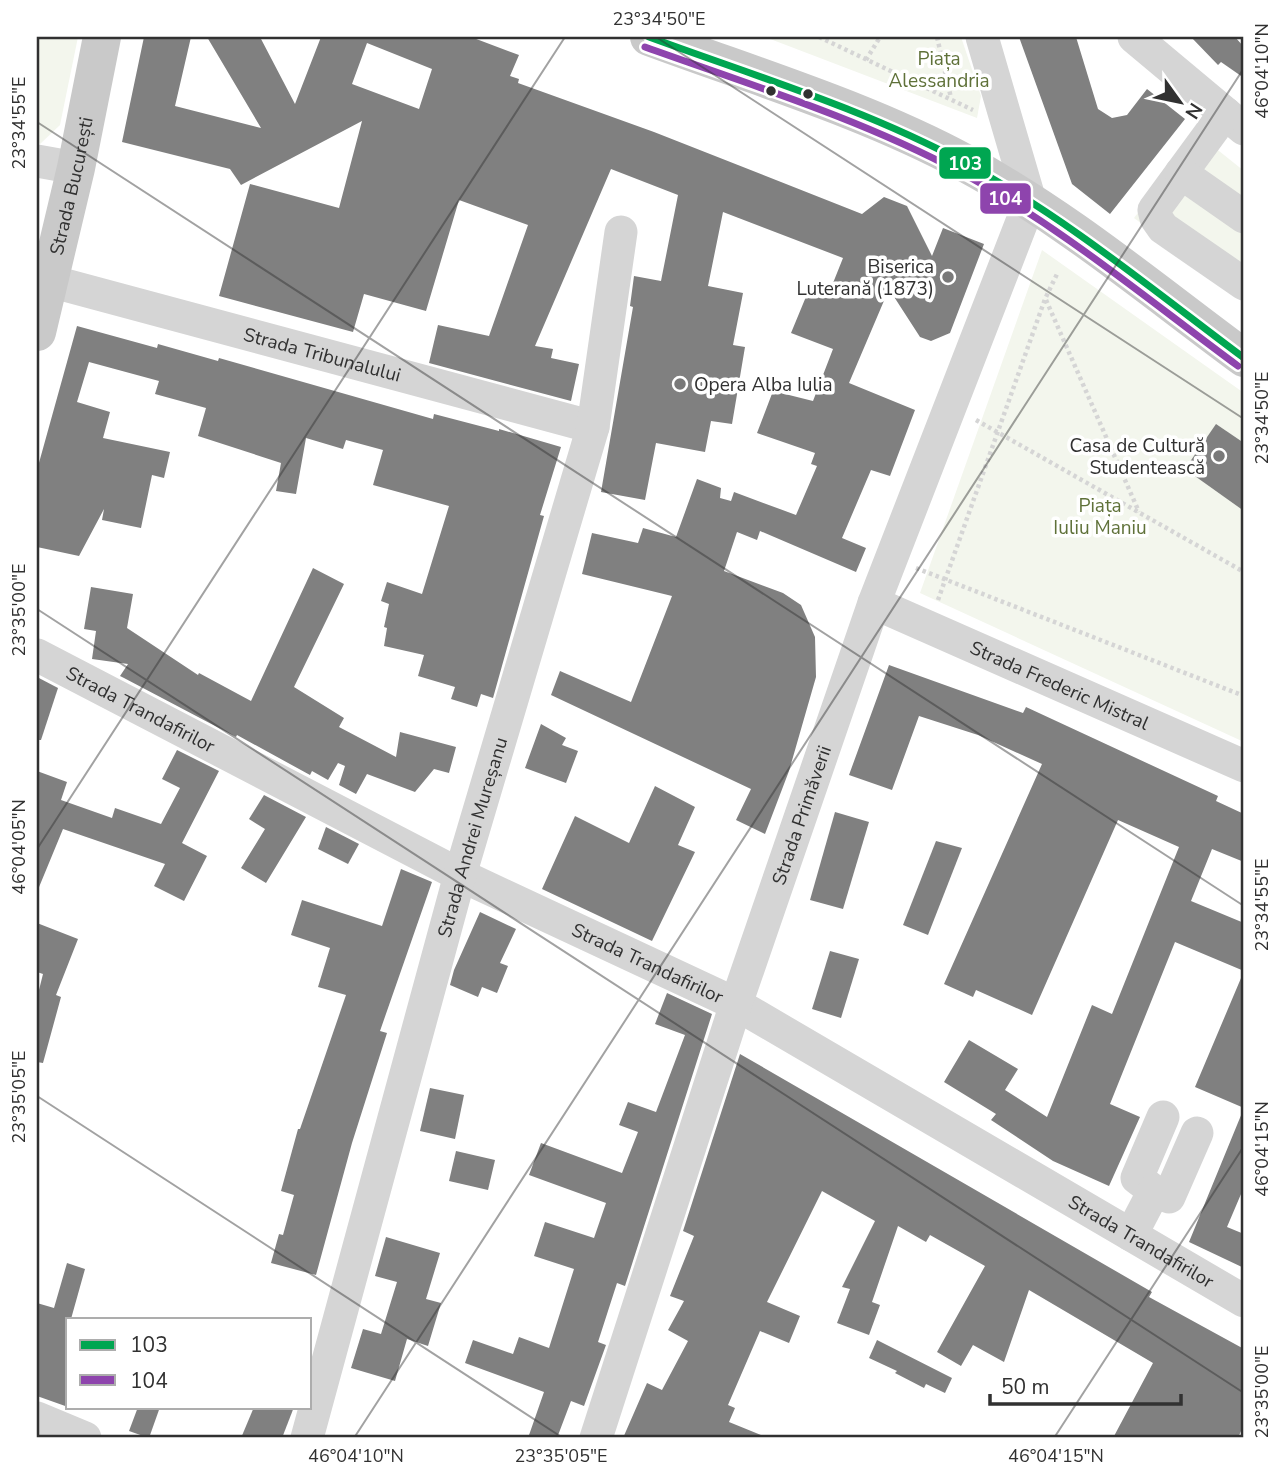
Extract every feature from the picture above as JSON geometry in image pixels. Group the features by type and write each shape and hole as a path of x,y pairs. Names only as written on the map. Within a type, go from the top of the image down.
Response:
{"main road":[{"name":"Strada București","path":"37,332 76,168 102,37"},
{"path":"649,37 915,138 965,163 1030,201 1244,358"}],"street":[{"path":"982,37 1030,201"},
{"path":"1134,37 1235,121 1181,173 1154,210 1163,228 1244,284"},
{"path":"37,161 76,168"},
{"path":"1181,173 1244,217"},
{"name":"Strada Primăverii","path":"596,1438 736,1004 874,603 1030,201"},
{"name":"Strada Andrei Mureșanu","path":"307,1438 460,876 593,427 621,232"},
{"name":"Strada Tribunalului","path":"50,281 593,427"},
{"name":"Strada Frederic Mistral","path":"874,603 1244,766"},
{"name":"Strada Trandafirilor","path":"37,655 460,876 736,1004 1244,1301"},
{"path":"1163,1117 1137,1178 1154,1191 1169,1197 1197,1133"},
{"path":"1131,1235 1154,1191"},
{"path":"37,1419 85,1438"}],"path":[{"path":"819,37 975,111"},
{"path":"866,60 880,37"},
{"path":"937,37 952,99"},
{"path":"929,627 1045,299 1058,272"},
{"path":"1045,299 1139,512"},
{"path":"951,405 1244,572"},
{"path":"891,558 1244,696"}],"green space":[{"path":"37,37 78,37 60,125 40,144 37,141"},
{"name":"Piața Alessandria","path":"765,37 961,37 981,96 977,118"},
{"path":"1199,135 1244,171 1244,299 1134,218"},
{"name":"Piața Iuliu Maniu","path":"1042,250 1244,393 1244,742 920,593"}],"building":[{"path":"144,37 191,37 175,106 261,128 207,37 260,37 295,104 321,37 471,37 519,55 510,76 519,79 518,83 654,132 862,214 884,197 907,206 932,256 943,228 984,244 950,333 931,341 920,337 889,289 849,383 915,410 890,476 871,470 842,538 866,548 856,572 760,531 757,540 737,532 724,571 783,593 801,605 815,637 816,677 789,771 765,834 736,820 751,789 551,695 560,671 631,702 672,596 582,574 592,533 638,543 643,528 676,537 697,479 721,488 720,498 731,501 734,492 796,515 817,466 811,464 815,453 757,433 773,391 813,401 833,349 791,333 810,287 829,293 843,258 723,212 708,286 743,293 733,345 745,347 732,424 711,421 705,452 656,443 645,500 601,492 633,307 630,306 634,276 661,281 678,195 611,169 535,346 553,349 551,358 579,364 571,401 429,363 438,325 489,336 528,225 459,200 426,311 364,294 353,332 219,296 250,184 339,208 362,121 241,185 230,169 122,142","holes":["367,43 432,69 419,109 352,84"]},
{"path":"1019,37 1076,37 1098,109 1112,118 1127,115 1147,89 1185,119 1110,214 1072,184"},
{"path":"1191,37 1235,37 1244,47 1244,78 1221,62 1218,65"},
{"path":"77,326 157,348 158,344 218,361 219,358 433,419 434,414 561,447 540,515 544,516 493,698 481,694 477,707 451,699 455,687 418,676 424,655 384,646 387,628 384,627 389,604 381,601 387,582 422,594 449,506 373,485 383,450 346,440 343,449 306,438 296,494 276,491 281,463 198,436 206,408 155,394 159,381 89,362 77,402 110,412 103,438 170,452 164,478 152,475 141,528 102,520 104,509 79,556 37,547 37,470"},
{"name":"Casa de Cultură Studentească","path":"1216,424 1244,443 1244,511 1185,469"},
{"path":"313,568 344,584 294,687 344,718 339,727 396,757 400,732 456,747 449,773 434,769 415,792 367,774 356,794 339,785 345,766 338,763 328,780 312,771 310,775 120,676 128,664 92,659 96,631 84,629 91,587 133,594 127,628 198,675 199,673 251,701"},
{"path":"889,665 1023,713 1026,707 1218,796 1216,801 1244,814 1244,862 1212,849 1191,901 1244,923 1244,971 1175,942 1110,1104 1140,1117 1109,1186 1053,1161 991,1120 996,1114 944,1082 969,1040 1018,1069 1005,1090 1047,1117 1092,1005 1112,1014 1179,847 1118,820 1032,1015 976,990 973,997 944,984 1042,764 978,735 919,716 892,790 849,775"},
{"path":"37,677 58,688 41,740 37,740"},
{"path":"541,724 566,738 562,745 578,751 566,783 525,768"},
{"path":"177,750 219,771 182,843 207,856 184,901 154,886 165,864 63,829 37,892 37,771 67,782 61,800 112,818 115,808 161,824 180,788 162,779"},
{"path":"655,786 695,807 678,845 695,852 652,941 542,889 575,816 629,843"},
{"path":"264,795 306,817 266,883 241,868 265,829 249,819"},
{"path":"835,812 869,822 843,909 810,900"},
{"path":"326,827 359,844 348,864 318,849"},
{"path":"936,841 962,848 928,935 903,925"},
{"path":"401,869 432,882 380,1031 387,1033 352,1143 316,1275 271,1263 279,1234 283,1235 294,1195 281,1191 298,1129 346,995 318,987 330,948 291,935 302,900 382,926"},
{"path":"480,912 516,929 500,963 508,966 497,993 482,987 478,997 450,985"},
{"path":"37,923 78,939 56,995 61,997 43,1063 37,1062 37,990 43,974 37,972"},
{"path":"830,951 859,959 841,1018 812,1009"},
{"path":"1244,971 1244,1108 1195,1087"},
{"path":"667,993 712,1014 625,1286 617,1283 598,1342 606,1345 584,1406 571,1401 557,1438 528,1438 544,1392 465,1363 473,1340 513,1354 519,1337 549,1348 574,1269 534,1256 545,1222 594,1238 606,1203 529,1175 541,1143 622,1173 638,1132 619,1125 628,1102 656,1112 685,1035 655,1024"},
{"path":"740,1054 1152,1292 1149,1297 1244,1349 1244,1424 1238,1438 1113,1438 1153,1363 1029,1290 1004,1362 973,1345 961,1366 937,1352 985,1266 930,1235 926,1242 898,1226 872,1302 880,1305 869,1335 837,1323 850,1289 842,1287 875,1221 822,1191 767,1302 800,1316 789,1343 760,1331 728,1405 735,1408 729,1422 768,1438 623,1438 647,1383 662,1390 688,1341 668,1330 684,1301 670,1296 694,1236 683,1231"},
{"path":"430,1088 464,1095 455,1139 420,1131"},
{"path":"1244,1108 1244,1187 1227,1227 1244,1234 1244,1268 1189,1242"},
{"path":"456,1151 495,1160 488,1190 449,1181"},
{"path":"386,1237 440,1253 426,1299 441,1303 428,1346 407,1339 395,1381 351,1368 363,1329 381,1334 397,1282 375,1276"},
{"path":"67,1263 85,1269 71,1318 66,1318 66,1406 37,1396 37,1303 54,1308"},
{"path":"877,1340 952,1378 945,1393 926,1384 924,1388 869,1358"},
{"path":"138,1408 160,1408 149,1438 129,1431"},
{"path":"254,1408 294,1408 282,1438 241,1438"}],"transit line":[{"name":"103","path":"649,37 849,110 965,163 1073,230 1244,358"},
{"name":"104","path":"645,47 845,119 960,172 1068,239 1238,366"}],"place":[{"name":"Biserica Luterană (1873)","path":"948,277"},
{"name":"Opera Alba Iulia","path":"680,384"},
{"name":"Casa de Cultură Studentească","path":"1219,456"}]}
